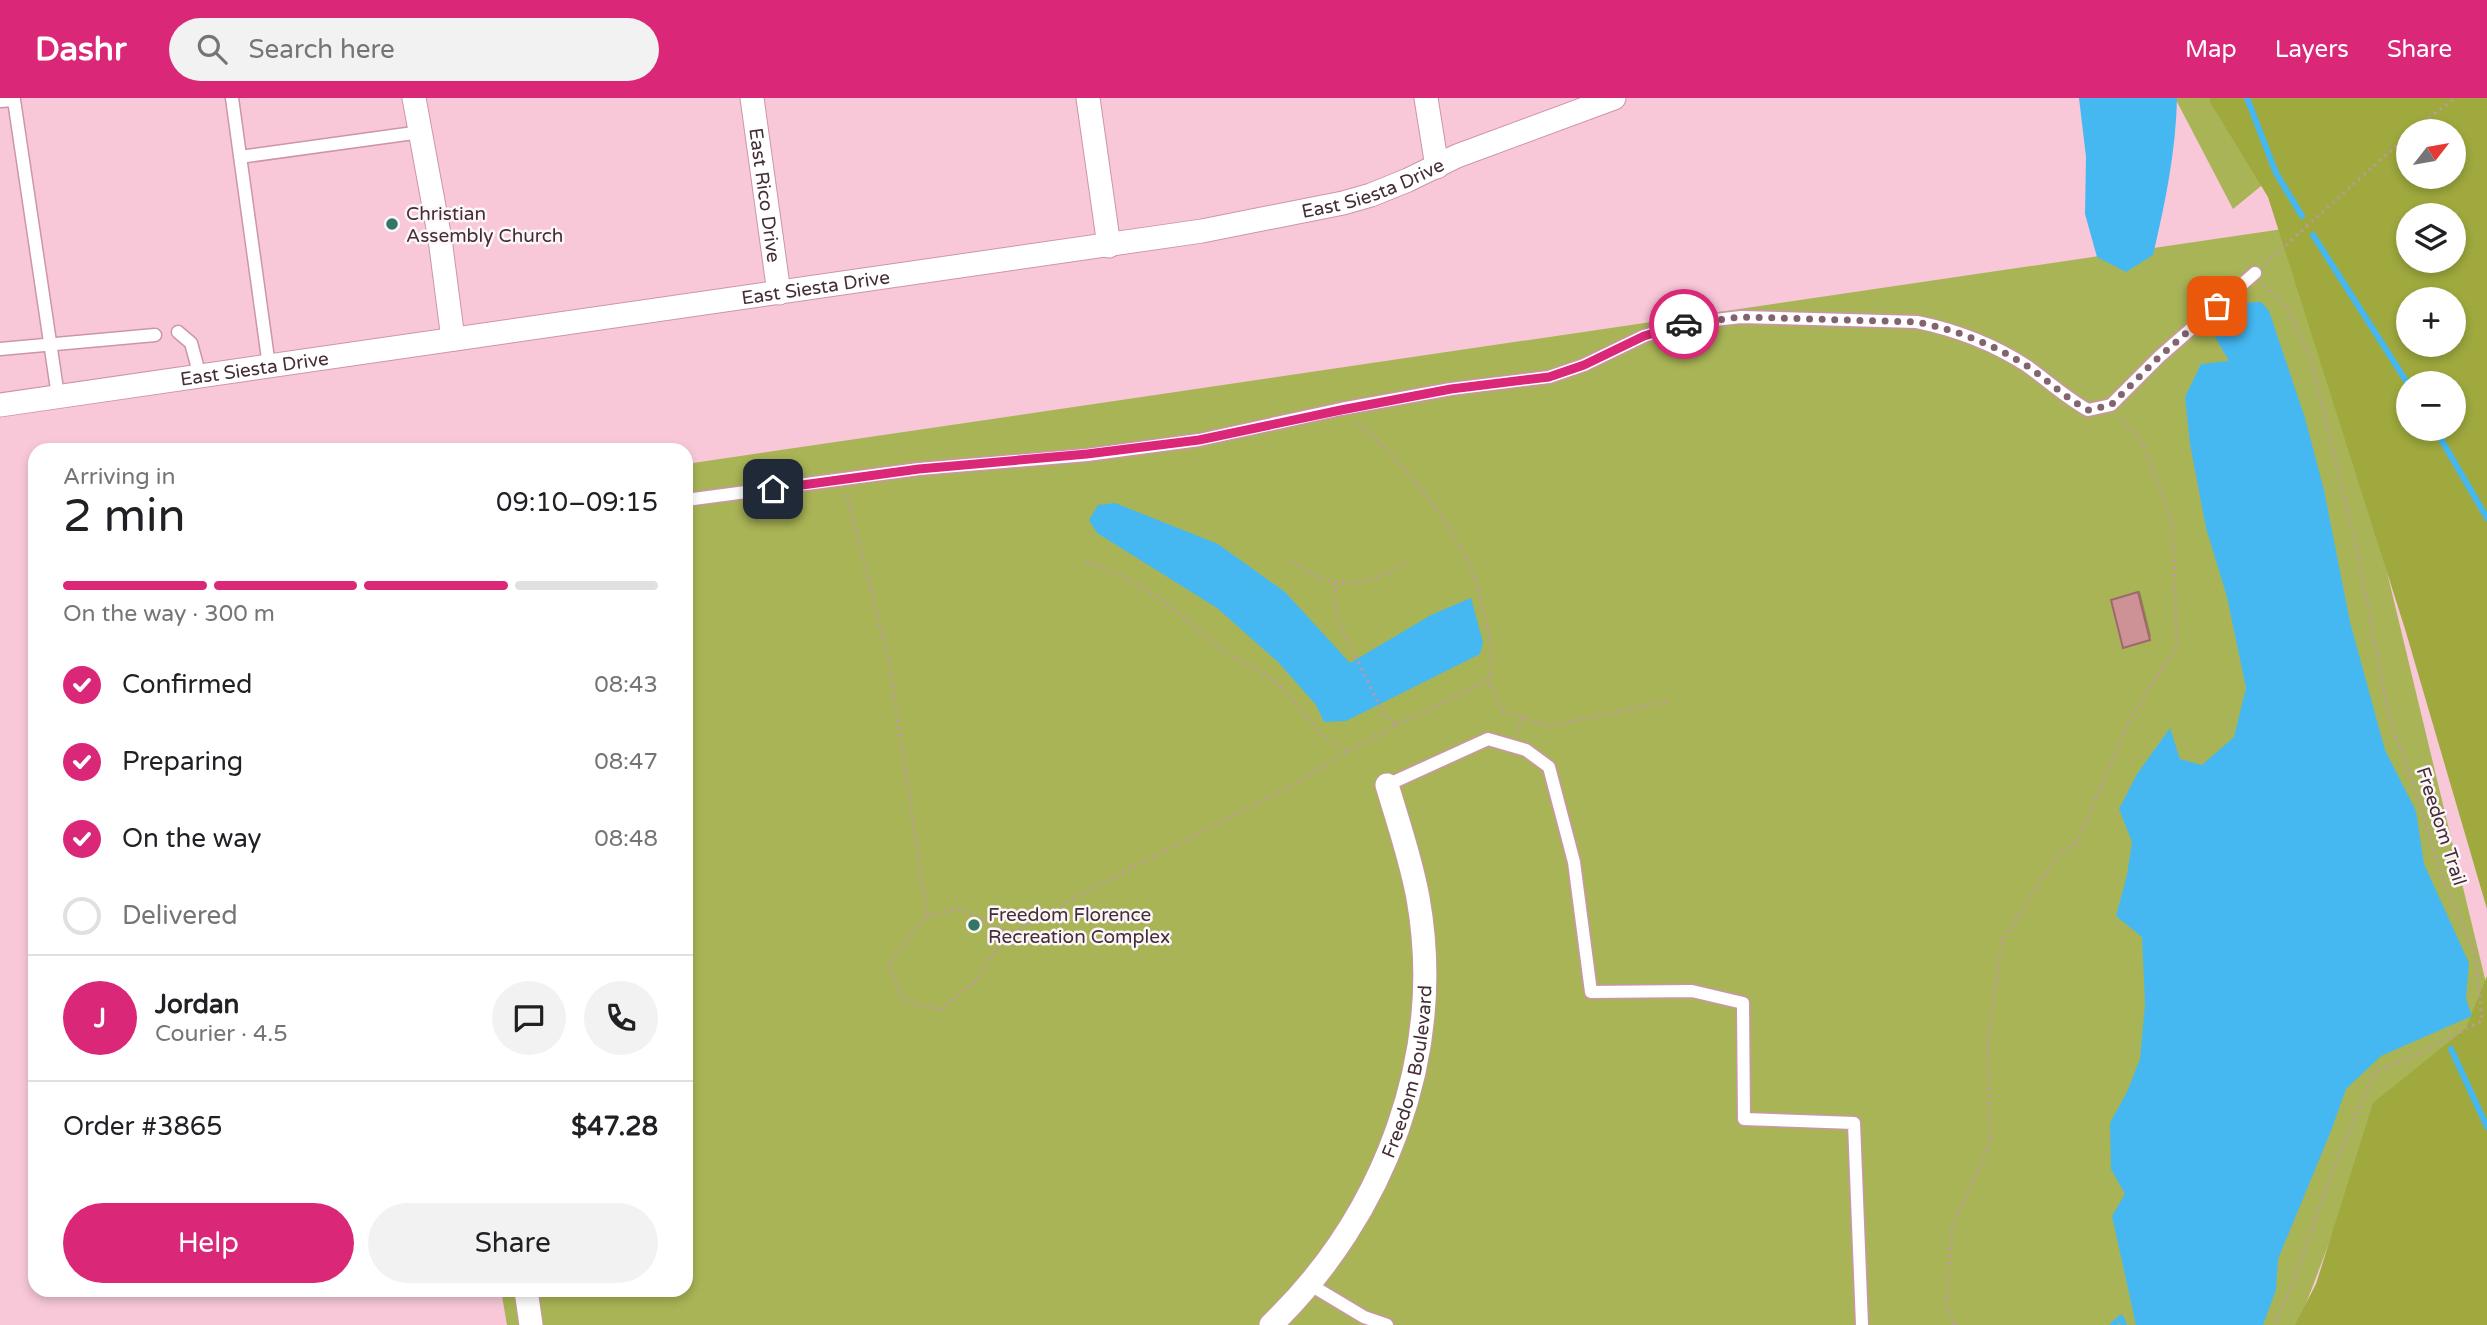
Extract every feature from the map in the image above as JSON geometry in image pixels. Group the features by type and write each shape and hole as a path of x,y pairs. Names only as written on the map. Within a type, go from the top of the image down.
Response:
{"street":[{"path":"414,98 440,239 453,339"},
{"name":"East Rico Drive","path":"752,98 775,248 779,293"},
{"path":"1088,98 1109,246"},
{"path":"1426,98 1437,167"},
{"name":"East Siesta Drive","path":"0,405 1202,231 1371,195 1494,141 1614,98"},
{"name":"Freedom Boulevard","path":"1271,1325 1309,1284 1358,1217 1382,1170 1403,1113 1419,1040 1423,947 1418,900 1409,856 1387,785"},
{"path":"527,1297 531,1325"}],"lane":[{"path":"232,98 270,366"},
{"path":"0,102 14,100 58,396"},
{"path":"240,157 421,132"},
{"path":"693,499 919,469 1087,454 1199,440 1451,389 1549,377 1584,365 1644,336 1688,323 1741,317 1917,322 1941,327 1995,348 2088,410 2111,405 2159,357 2255,273"},
{"path":"178,332 191,343 200,376"},
{"path":"0,349 155,335"},
{"path":"1387,785 1488,739 1527,750 1549,767 1574,862 1591,992 1692,991 1743,1003 1744,1119 1854,1123 1862,1325"},
{"path":"1309,1284 1364,1317 1387,1325"}],"path":[{"path":"2428,119 2455,98"},
{"path":"2255,273 2396,146"},
{"name":"Freedom Trail","path":"2255,273 2270,293 2287,307 2311,359 2356,545 2388,712 2438,866 2476,957 2482,1021 2375,1072 2334,1167 2291,1288 2274,1325"},
{"path":"1955,1325 1945,1306 1952,1228 1990,1143 1988,1037 2002,941 2059,853 2077,843 2129,721 2177,645 2172,520 2142,443 2111,405"},
{"path":"1341,410 1383,446 1447,524 1475,577 1493,664 1488,680 1503,710 1549,726 1670,701"},
{"path":"843,480 889,661 927,915"},
{"path":"1087,561 1144,588 1232,656 1272,678 1292,695 1317,731 1333,746 1349,751"},
{"path":"1291,561 1310,575 1335,583 1367,581 1408,561"},
{"path":"1335,583 1335,608 1339,624 1384,714 1396,725"},
{"path":"1011,933 960,909 927,915 888,964 904,1001 940,1010 976,981 989,958 1011,933 1283,790 1396,725 1488,680"}],"green space":[{"path":"2175,98 2369,98 2233,209"},
{"path":"2210,98 2487,98 2487,909 2405,629 2268,197"},
{"path":"2417,189 2455,189 2455,203 2396,203 2396,273 2459,273 2460,287 2396,287 2396,357 2464,357 2465,371 2396,371 2396,441 2466,441 2466,393 2487,771 2306,236 2487,987 2487,1026 2376,1119 2298,1325 507,1325 502,1297 693,1297 693,463 2303,226"},
{"path":"2487,976 2487,1325 2295,1325 2316,1284 2373,1103 2466,1028"}],"water":[{"path":"2079,98 2177,98 2175,138 2153,255 2126,272 2097,257 2085,214 2086,157"},
{"path":"2261,302 2269,311 2305,418 2324,490 2350,622 2385,750 2416,811 2424,864 2469,963 2466,999 2472,1016 2381,1056 2346,1089 2278,1259 2276,1290 2263,1325 2136,1325 2112,1216 2125,1194 2111,1169 2110,1123 2127,1092 2140,1059 2145,1004 2142,937 2116,916 2132,842 2119,809 2137,774 2170,728 2180,759 2202,765 2234,737 2246,688 2227,597 2206,528 2190,444 2185,397 2201,364 2229,361 2215,337 2217,315 2239,303"},
{"path":"1115,503 1218,544 1285,592 1350,663 1431,615 1471,598 1483,642 1480,654 1346,721 1324,722 1316,705 1278,662 1217,608 1097,533 1089,520 1098,505"}],"building":[{"path":"2138,592 2150,640 2123,648 2111,600"}],"waterway":[{"path":"2247,98 2276,173 2302,216"},
{"path":"2313,235 2400,371"},
{"path":"2442,441 2487,518"},
{"path":"2451,1049 2487,1127"},
{"path":"2113,1325 2121,1318 2124,1325"}],"way so far":[{"path":"1684,324 1741,317 1917,322 1941,327 1984,342 2027,367 2065,397 2088,410 2111,405 2159,357 2217,306"}],"place":[{"name":"Christian Assembly Church","path":"392,224"},
{"name":"Freedom Florence Recreation Complex","path":"974,925"}],"route":[{"path":"773,489 919,469 1087,454 1199,440 1451,389 1549,377 1584,365 1644,336 1684,324"}]}
